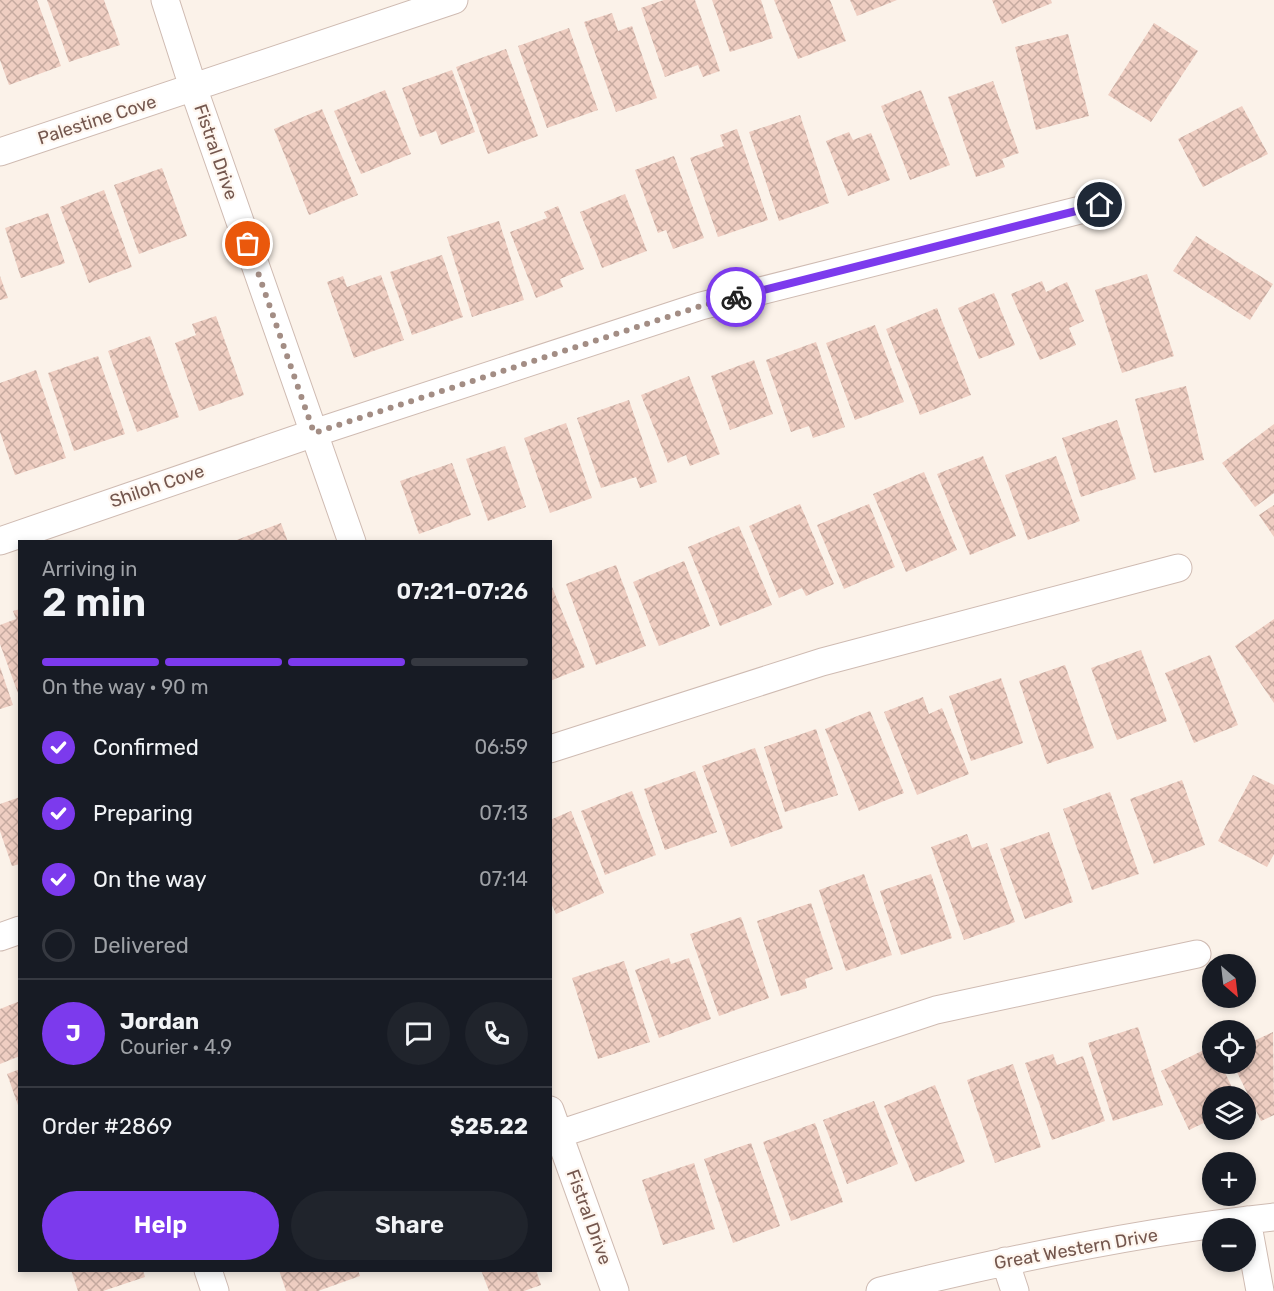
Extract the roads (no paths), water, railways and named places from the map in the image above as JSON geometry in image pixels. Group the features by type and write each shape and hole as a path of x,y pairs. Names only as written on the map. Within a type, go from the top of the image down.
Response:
{"street":[{"name":"Fistral Drive","path":"165,0 351,540"},
{"name":"Palestine Cove","path":"0,152 454,0"},
{"name":"Shiloh Cove","path":"0,541 314,433 701,306 1100,205"},
{"path":"552,748 822,662 1178,568"},
{"path":"0,937 18,931"},
{"path":"555,1122 936,1010 1197,954"},
{"name":"Fistral Drive","path":"555,1122 615,1291"},
{"name":"Great Western Drive","path":"1256,1219 1274,1217"},
{"name":"Great Western Drive","path":"879,1291 1005,1261 1202,1225"},
{"path":"1005,1261 1015,1291"},
{"path":"1256,1269 1260,1291"},
{"path":"208,1272 215,1291"}]}
